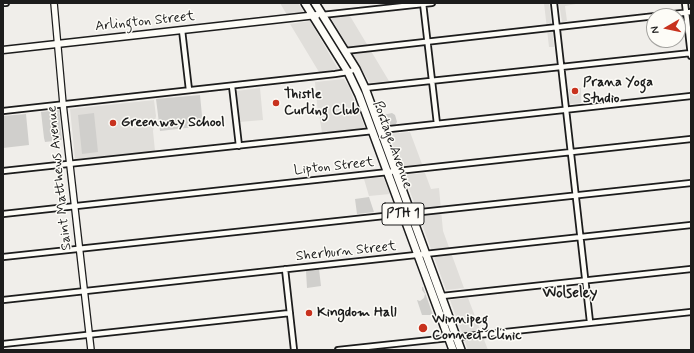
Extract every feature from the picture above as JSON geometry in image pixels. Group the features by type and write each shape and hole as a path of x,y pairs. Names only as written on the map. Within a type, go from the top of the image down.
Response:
{"highway":[{"name":"Portage Avenue","path":"305,3 348,72 359,95 453,350"},
{"name":"Portage Avenue","path":"315,3 356,69 366,88 461,350"}],"main road":[{"name":"Arlington Street","path":"3,50 322,15"}],"street":[{"name":"Saint Matthews Avenue","path":"54,3 91,350"},
{"path":"423,3 437,124"},
{"name":"Arlington Street","path":"322,15 432,3"},
{"path":"554,3 590,322"},
{"path":"685,3 688,12 691,56"},
{"path":"345,51 688,12"},
{"path":"182,30 189,90"},
{"path":"366,88 691,53"},
{"path":"3,111 232,86 348,72 356,69"},
{"path":"232,86 239,146"},
{"path":"382,130 691,96"},
{"path":"3,171 373,131"},
{"name":"Lipton Street","path":"3,214 691,140"},
{"path":"3,257 575,194 691,183"},
{"name":"Sherburn Street","path":"3,300 691,225"},
{"path":"285,269 294,350"},
{"path":"442,296 691,269"},
{"path":"338,350 691,312"},
{"path":"3,344 290,313"}],"shaded area":[{"path":"280,3 298,3 303,11 302,13 287,15"},
{"path":"544,3 549,3 554,47 549,47"},
{"path":"559,3 576,3 565,6 567,21 562,22"},
{"path":"350,16 389,81 370,83 331,18"},
{"path":"310,21 338,69 319,72 290,24"},
{"path":"344,79 349,87 365,128 322,133 318,114 315,82"},
{"path":"260,88 263,120 239,122 236,91"},
{"path":"581,88 581,103 570,104 569,89"},
{"path":"200,95 203,126 160,131 156,99"},
{"name":"Greenway School","path":"154,100 156,116 153,131 155,151 75,159 70,109"},
{"path":"59,110 62,140 45,142 41,112"},
{"path":"94,113 98,152 82,154 78,115"},
{"path":"392,113 395,115 397,122 394,127 387,128 383,115"},
{"path":"26,114 29,145 3,148 3,116"},
{"path":"410,132 422,164 401,167 389,134"},
{"path":"425,173 431,189 439,188 443,231 464,288 446,290 404,175"},
{"path":"383,177 390,194 369,196 364,179"},
{"path":"369,197 374,212 357,214 355,199"},
{"path":"319,269 321,286 307,288 306,271"},
{"path":"423,287 433,315 422,315 417,300 420,301 424,298 425,294"},
{"path":"468,298 488,350 468,350 450,300"}],"place":[{"name":"Prana Yoga Studio","path":"575,91"},
{"name":"Thistle Curling Club","path":"276,103"},
{"name":"Greenway School","path":"113,123"},
{"name":"Kingdom Hall","path":"309,313"},
{"name":"Winnipeg Connect Clinic","path":"423,328"}],"district":[{"name":"Wolseley","path":"570,294"}]}
